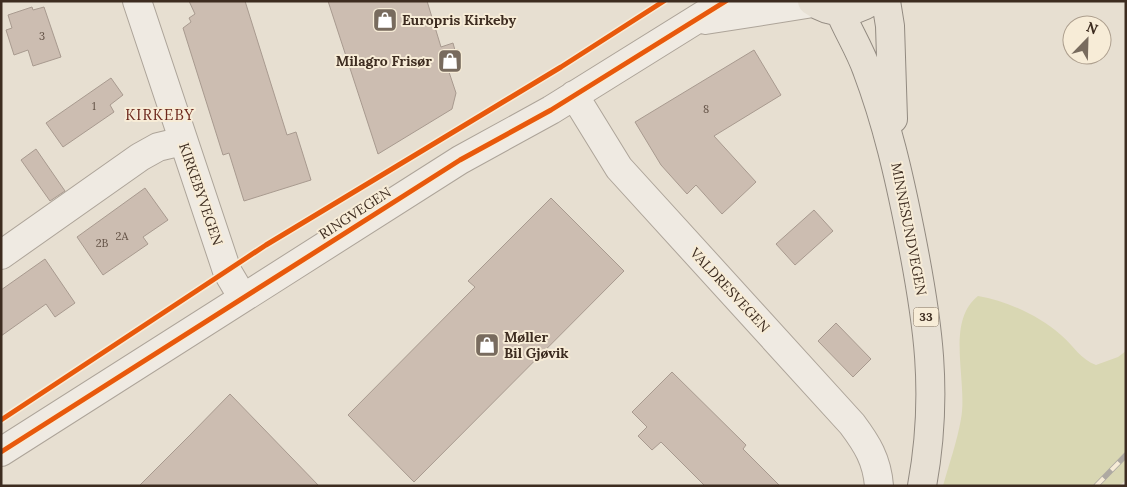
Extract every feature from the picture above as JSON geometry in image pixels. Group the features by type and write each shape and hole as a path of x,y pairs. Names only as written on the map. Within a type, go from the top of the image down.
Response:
{"main road":[{"path":"813,2 829,10 840,12 862,8 872,1"},
{"name":"MINNESUNDVEGEN","path":"886,1 891,42 894,151"},
{"name":"MINNESUNDVEGEN","path":"840,12 867,68 894,151 928,334 931,416 922,486"}],"street":[{"name":"KIRKEBYVEGEN","path":"137,1 227,271 243,298"},
{"name":"RINGVEGEN","path":"1,452 460,160 574,95 726,1"},
{"name":"RINGVEGEN","path":"696,21 813,2"},
{"name":"VALDRESVEGEN","path":"574,95 619,168 852,424 870,448 878,469 879,486"},
{"path":"1,255 140,157 158,147 183,141"}],"shaded area":[{"path":"978,296 1000,301 1032,315 1066,339 1081,356 1096,365 1118,357 1126,351 1126,480 1119,486 943,486 961,419 960,336 962,321 968,307"}],"building":[{"path":"189,1 245,1 287,135 296,132 311,180 244,201 229,153 223,155 183,28 191,22 189,18 195,14"},
{"path":"328,1 427,1 441,47 453,43 459,65 448,69 456,93 452,109 378,154"},
{"path":"32,7 33,10 44,7 61,57 33,66 28,50 14,55 6,30 12,28 8,15"},
{"path":"754,50 781,95 714,136 756,182 722,214 696,185 687,194 661,165 635,122"},
{"path":"111,78 123,95 110,105 114,112 63,147 46,123"},
{"path":"36,149 65,191 50,201 21,160"},
{"path":"145,188 168,220 143,237 148,244 103,275 77,237"},
{"path":"551,198 624,271 414,482 348,415 475,287 468,281"},
{"path":"814,210 833,231 795,265 776,244"},
{"path":"45,259 75,303 55,317 46,304 1,336 1,290"},
{"path":"836,323 871,359 853,377 818,341"},
{"path":"672,372 746,445 743,449 780,486 705,486 661,442 652,450 638,436 647,427 632,412"},
{"path":"230,394 319,486 139,486 191,434"}],"railway":[{"path":"1096,486 1126,455"}],"cycle path":[{"path":"1,420 266,245 561,67 664,1"},
{"path":"1,452 460,160 551,110 726,1"}],"place":[{"name":"Europris Kirkeby","path":"385,20"},
{"name":"Milagro Frisør","path":"450,61"},
{"name":"Møller Bil Gjøvik","path":"487,345"}],"district":[{"name":"KIRKEBY","path":"160,115"}]}
